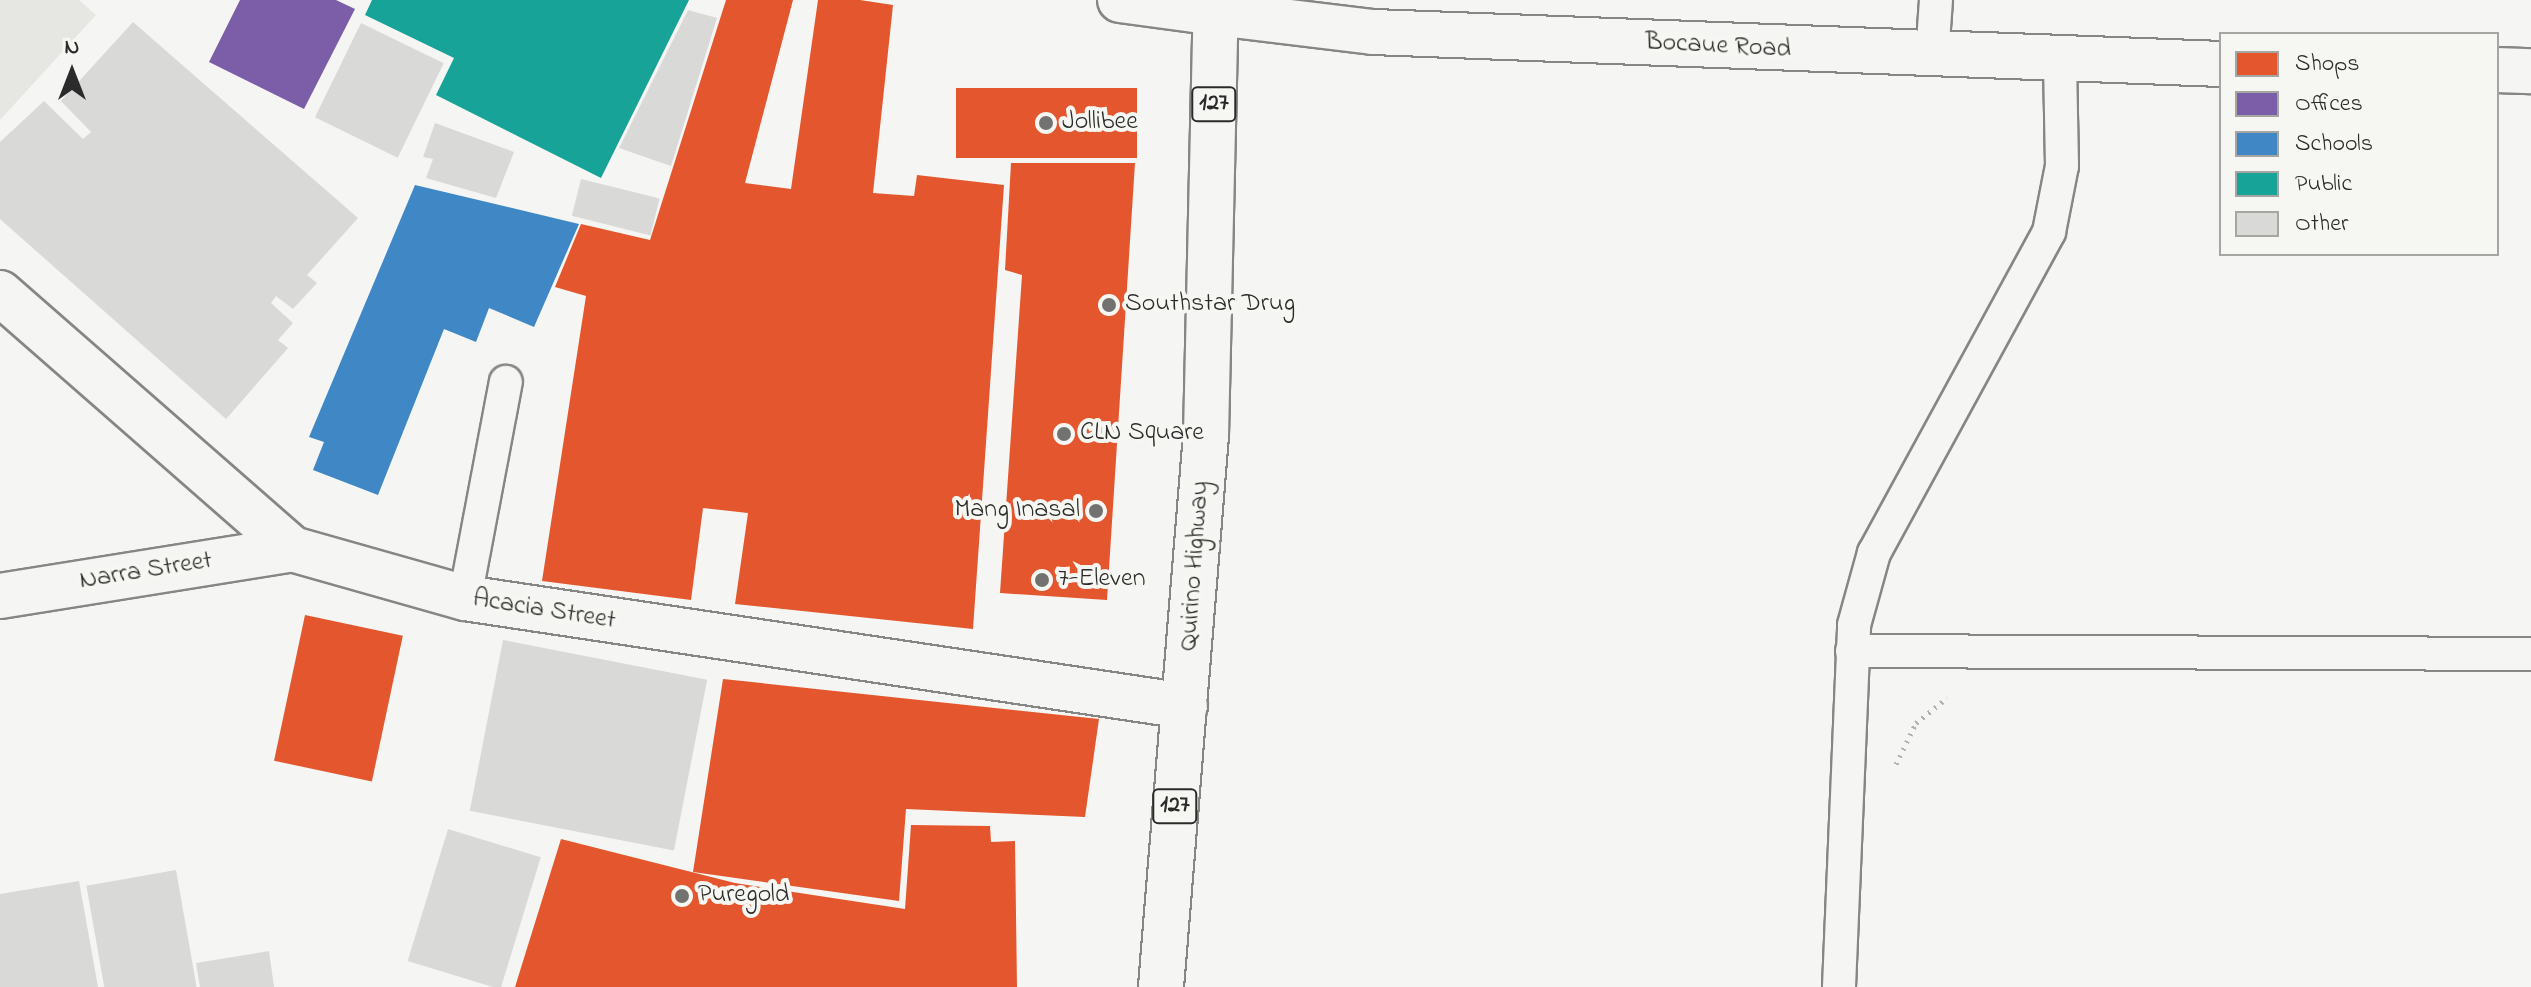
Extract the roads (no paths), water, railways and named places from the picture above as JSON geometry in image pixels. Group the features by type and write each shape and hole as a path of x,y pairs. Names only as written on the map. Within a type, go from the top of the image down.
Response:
{"street":[{"name":"Bocaue Road","path":"1120,0 1216,7 1373,32 1932,57 2219,64"},
{"name":"Quirino Highway","path":"1161,987 1206,435 1216,7"},
{"path":"2499,70 2531,71"},
{"name":"Acacia Street","path":"0,293 292,549 465,598 1185,706"},
{"name":"Narra Street","path":"0,596 292,549"}],"lane":[{"path":"1932,57 1936,0"},
{"path":"1839,987 1852,651 1874,553 2049,232 2062,166 2060,61"},
{"path":"465,598 506,382"},
{"path":"1852,651 2531,654"}],"place":[{"name":"Jollibee","path":"1046,123"},
{"name":"Southstar Drug","path":"1109,305"},
{"name":"CLN Square","path":"1064,434"},
{"name":"Mang Inasal","path":"1096,511"},
{"name":"7-Eleven","path":"1042,580"},
{"name":"Puregold","path":"682,896"}]}
